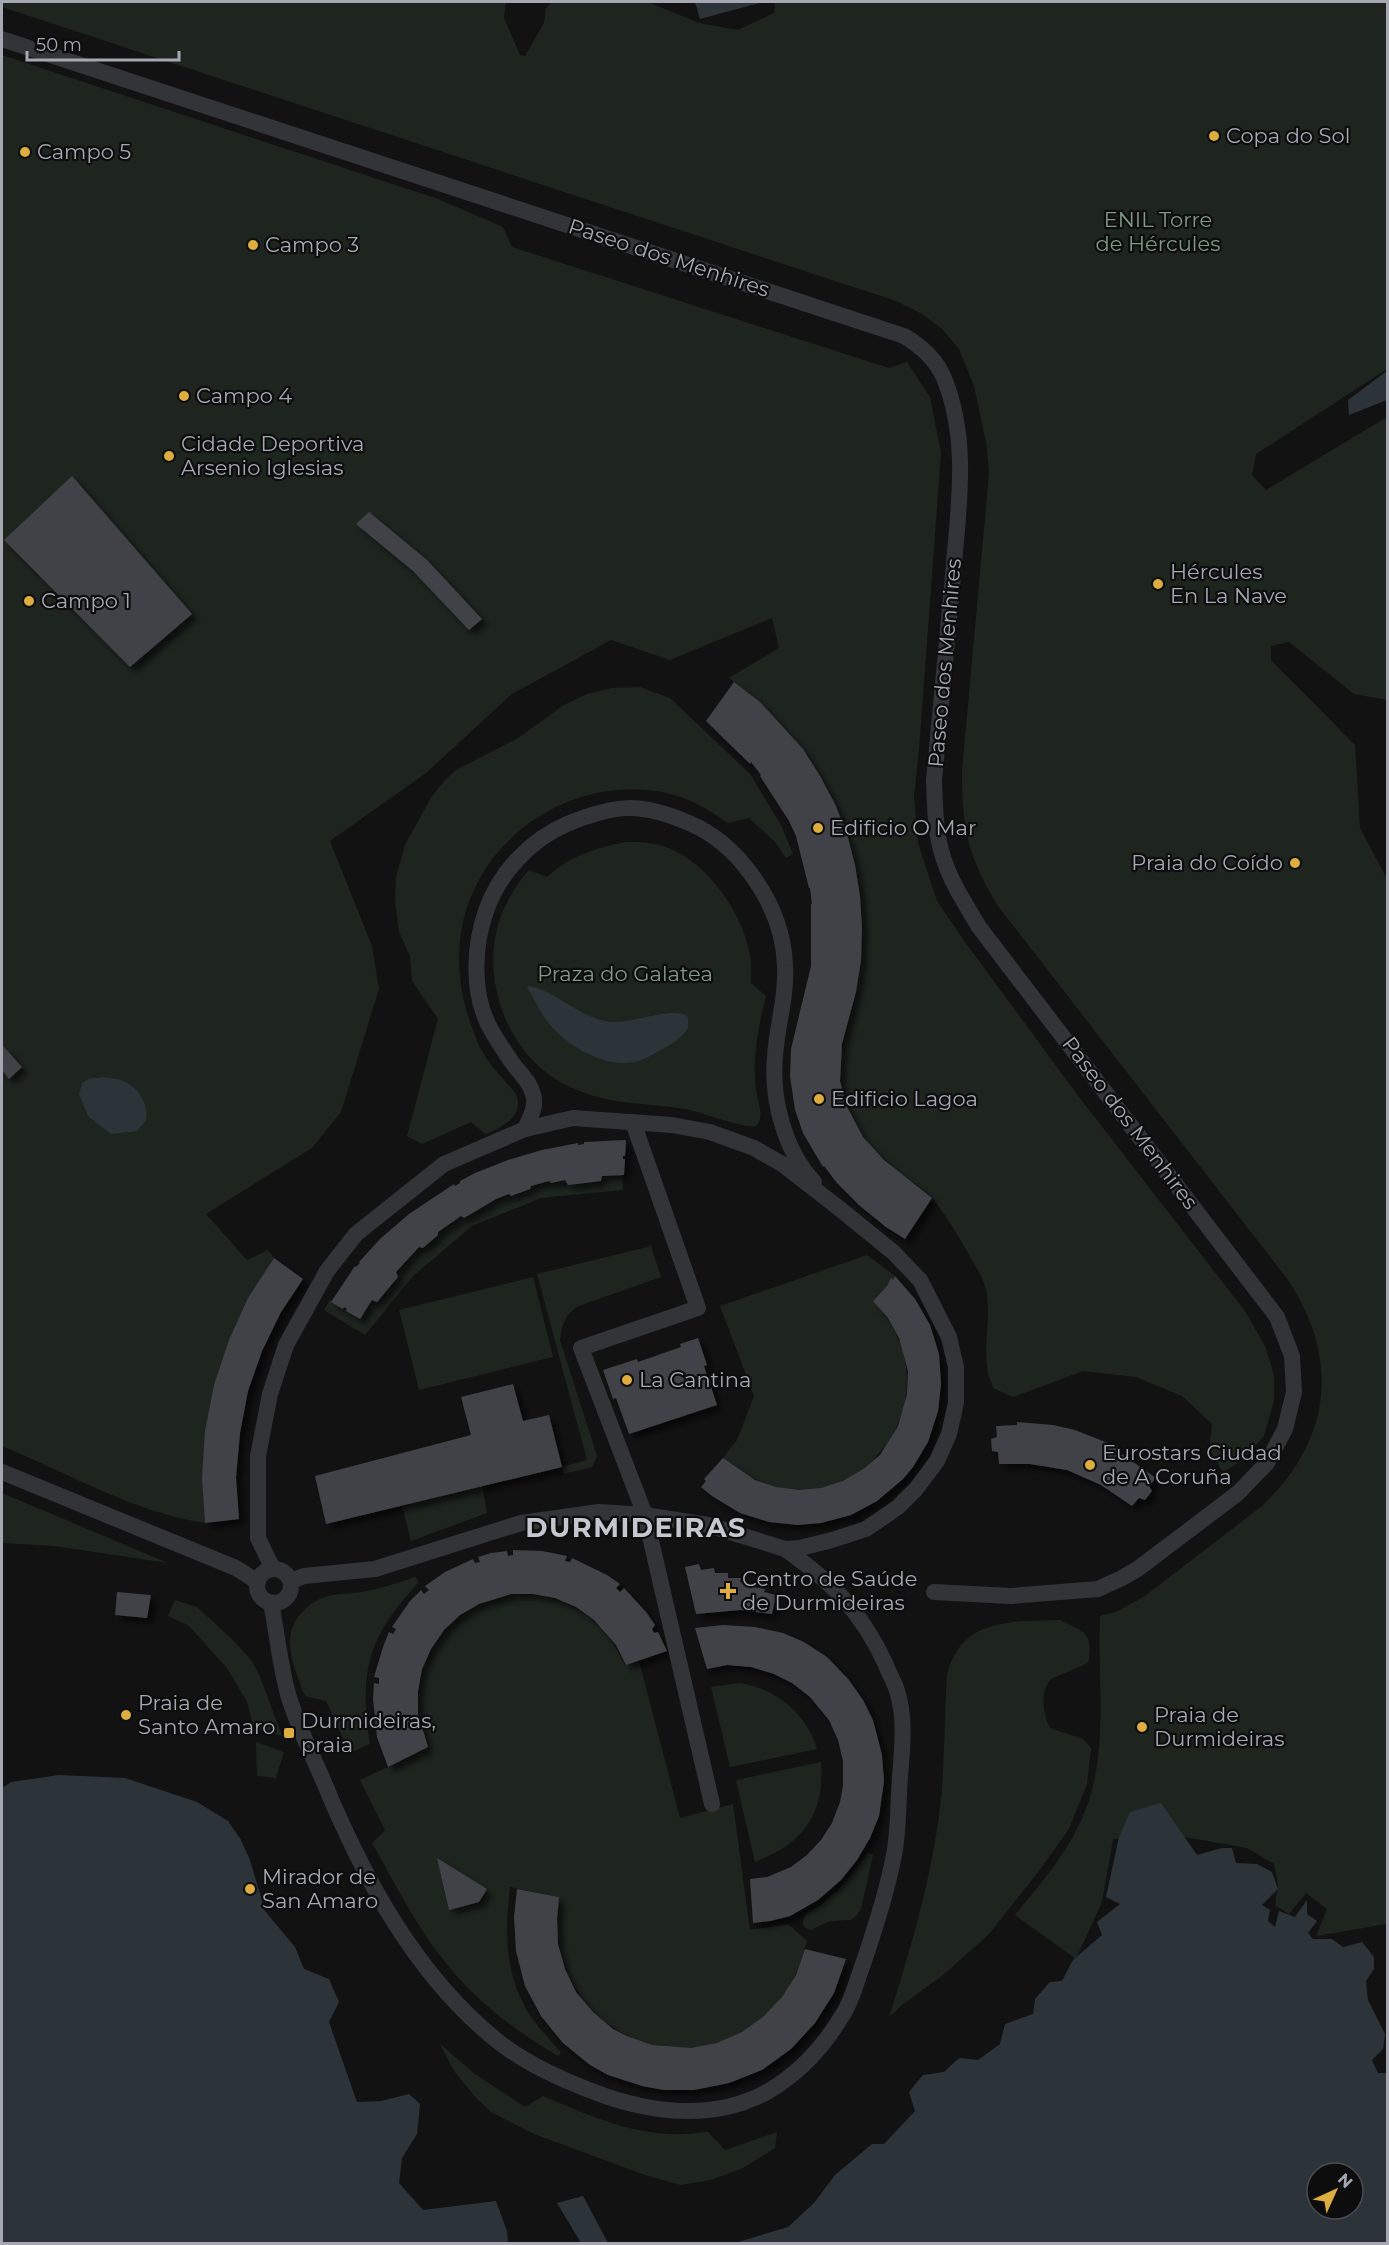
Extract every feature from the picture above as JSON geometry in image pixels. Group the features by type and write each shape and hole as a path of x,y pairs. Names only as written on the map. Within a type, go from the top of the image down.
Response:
{"street":[{"name":"Paseo dos Menhires","path":"2,39 904,336 920,346 934,360 944,376 956,419 962,473 934,780 937,830 944,860 957,891 979,927 1277,1317 1292,1356 1294,1392 1286,1429 1267,1463 1238,1493 1122,1578 1098,1589 1011,1596 934,1592"},
{"path":"525,1129 534,1108 534,1095 487,1021 480,996 476,967 479,936 486,910 501,881 519,855 560,827 590,815 621,807 645,808 668,814 697,826 722,843 744,864 762,888 771,906 779,926 786,966 775,1057 774,1085 779,1112 788,1140 807,1175 835,1205"},
{"path":"273,1569 258,1538 258,1456 270,1394 286,1345 327,1271 356,1234 444,1164 525,1129 573,1118 672,1125 710,1132 754,1148 782,1164 893,1252 920,1280 949,1337 956,1367 956,1402 949,1434 937,1461 898,1507 866,1529 800,1548 785,1549"},
{"path":"633,1122 698,1308 581,1348 645,1515 712,1804"},
{"path":"2,1472 236,1568 258,1582"},
{"path":"271,1603 288,1695 334,1807 377,1894 433,1978 456,2005 494,2038 530,2062 587,2090 638,2107 689,2113 734,2105 766,2092 795,2073 824,2043 847,2008 881,1906 894,1852 902,1747 898,1692 874,1641 848,1601 818,1572 785,1549 708,1525 645,1515 599,1512 521,1523 375,1569 304,1576 291,1581"},
{"path":"273,1569 284,1572 291,1581 288,1597 280,1602 271,1603 260,1596 258,1582 263,1573 273,1569"}],"green space":[{"name":"ENIL Torre de Hércules","path":"2,2 506,2 504,18 520,55 525,56 544,23 546,8 552,2 648,2 699,23 738,30 774,13 775,2 1387,2 1387,369 1256,454 1252,475 1266,490 1387,417 1387,700 1354,694 1289,642 1271,646 1271,660 1355,745 1360,828 1387,879 1387,1924 1316,1936 1327,1909 1306,1893 1289,1914 1275,1905 1278,1885 1274,1864 1247,1848 1174,1835 1113,1839 1102,1902 1076,1959 1015,1915 1050,1872 1065,1849 1079,1825 1089,1800 1099,1749 1100,1616 1118,1611 1145,1596 1262,1506 1285,1481 1303,1455 1315,1427 1321,1399 1321,1370 1316,1340 1305,1310 1288,1280 998,906 973,857 965,826 962,771 989,474 987,447 974,386 959,349 942,329 922,314 896,301 2,7"},
{"path":"2,55 438,199 503,227 512,247 889,368 907,362 930,397 941,453 914,796 918,843 937,901 965,942 1079,1097 1245,1311 1265,1346 1274,1375 1274,1401 1264,1436 1240,1462 1223,1472 1209,1450 1212,1424 1182,1396 1136,1377 1083,1371 1013,1397 993,1388 986,1355 987,1298 981,1276 933,1199 871,1146 856,1126 845,1103 841,1087 841,1059 857,988 861,940 860,896 852,853 839,814 820,777 795,742 765,709 729,678 779,648 772,618 670,660 611,640 512,694 426,773 330,841 372,946 379,989 341,1112 312,1148 206,1214 247,1260 268,1250 274,1258 238,1322 225,1353 216,1384 205,1449 205,1523 178,1518 127,1501 2,1446"},
{"path":"640,687 670,698 750,774 781,825 793,854 786,858 775,842 749,818 728,823 699,805 667,793 632,789 598,793 565,803 535,819 509,841 487,867 471,898 459,946 464,1003 473,1030 485,1057 516,1094 518,1108 505,1124 486,1134 471,1122 422,1144 407,1136 438,1019 412,981 410,956 399,932 395,901 396,877 405,845 432,796 456,770 518,738 564,705 587,694 612,688"},
{"name":"Praza do Galatea","path":"626,842 663,846 694,863 720,889 739,921 750,955 751,983 766,996 755,1055 756,1090 760,1114 759,1123 756,1126 742,1125 685,1109 613,1100 570,1087 549,1075 531,1059 517,1040 506,1019 498,996 494,972 494,948 500,917 515,889 529,870 547,877 584,854"},
{"path":"622,1175 623,1190 541,1198 472,1226 413,1276 365,1335 324,1310 330,1300 360,1319 372,1300 377,1302 398,1277 396,1272 419,1247 423,1248 438,1235 438,1232 461,1216 464,1218 482,1208 483,1205 549,1181 551,1183 565,1180 568,1185 601,1181 602,1176"},
{"path":"651,1246 661,1277 576,1307 567,1316 562,1327 560,1340 597,1456 592,1467 564,1474 562,1467 587,1460 537,1274"},
{"path":"867,1255 895,1276 873,1301 898,1339 907,1378 901,1416 883,1449 855,1474 821,1488 782,1488 741,1471 723,1458 737,1440 754,1396 720,1306"},
{"path":"533,1277 553,1357 419,1390 399,1310"},
{"path":"482,1486 487,1513 411,1541 402,1506"},
{"path":"2,1493 168,1563 54,1546 2,1543"},
{"path":"415,1577 419,1582 388,1620 371,1656 366,1695 370,1744 350,1753 326,1701 305,1696 291,1653 292,1628 308,1606 324,1597 358,1593"},
{"path":"511,1594 548,1597 565,1603 594,1621 616,1648 625,1665 639,1661 680,1818 733,1804 750,1930 788,1924 807,1941 797,1971 788,1988 756,2024 717,2044 677,2049 637,2040 602,2019 575,1988 559,1947 559,1897 510,1887 507,1934 514,1979 526,2009 561,2053 558,2056 500,2016 461,1980 417,1923 372,1843 385,1830 360,1780 390,1766 420,1725 418,1701 420,1679 427,1658 437,1640 468,1610 488,1600"},
{"path":"175,1600 197,1607 251,1660 259,1674 282,1736 254,1729 247,1702 227,1668 188,1625 168,1616"},
{"path":"1060,1620 1081,1631 1090,1645 1088,1663 1051,1679 1044,1696 1044,1709 1050,1728 1083,1739 1091,1748 1087,1784 1069,1829 989,1934 942,1976 889,2017 919,1914 936,1835 943,1775 947,1675 954,1656 964,1642 976,1633 991,1627 1024,1621"},
{"path":"740,1683 766,1691 788,1705 805,1724 817,1749 730,1767 711,1687"},
{"path":"256,1742 284,1752 276,1778 257,1776"},
{"path":"821,1762 819,1797 808,1825 786,1846 755,1862 736,1780"},
{"path":"868,1852 873,1855 861,1909 856,1916 851,1920 830,1921 810,1930 804,1927 803,1920 806,1914 822,1904 843,1885"},
{"path":"440,2044 475,2074 525,2107 543,2096 573,2109 635,2129 672,2134 708,2132 725,2150 777,2132 775,2148 743,2168 711,2180 681,2185 645,2175 534,2134 491,2112 454,2071"}],"shaded area":[{"path":"695,2 763,2 700,19"},
{"path":"1387,371 1387,400 1349,415 1348,400"},
{"path":"529,986 549,993 599,1020 620,1022 674,1013 688,1017 688,1028 675,1041 644,1059 623,1063 600,1059 568,1042 552,1027 527,988"},
{"path":"103,1077 127,1083 142,1098 147,1114 144,1124 137,1131 111,1134 88,1116 79,1094 82,1083 89,1079"},
{"path":"59,1775 125,1778 197,1802 228,1821 241,1840 250,1860 265,1911 295,1947 304,1969 329,1979 339,2002 329,2022 357,2102 381,2101 409,2094 420,2104 417,2134 402,2158 399,2183 423,2210 496,2201 507,2231 508,2243 2,2243 2,1788 11,1782"},
{"path":"1161,1803 1197,1855 1222,1848 1232,1848 1236,1863 1257,1864 1272,1872 1278,1889 1262,1905 1270,1910 1268,1921 1275,1927 1279,1911 1295,1917 1307,1900 1307,1914 1317,1921 1308,1933 1313,1939 1332,1939 1343,1947 1362,1942 1374,1957 1374,1969 1366,1981 1368,2000 1385,2034 1383,2049 1372,2060 1378,2073 1387,2073 1387,2243 735,2243 788,2227 814,2203 835,2175 872,2144 884,2144 915,2111 909,2092 923,2075 944,2072 959,2058 978,2060 1000,2044 1005,2024 1033,2014 1035,1999 1050,1982 1062,1981 1073,1960 1102,1935 1097,1922 1120,1904 1106,1897 1119,1837 1130,1812"},
{"path":"583,2196 608,2243 581,2243 557,2203"}],"building":[{"path":"72,476 192,614 130,667 4,540"},
{"path":"369,512 427,560 482,619 469,630 413,571 356,524"},
{"path":"734,682 760,702 803,749 835,804 847,834 860,896 862,929 861,960 856,992 842,1044 840,1081 846,1105 863,1137 884,1160 932,1198 905,1239 860,1206 823,1167 803,1133 795,1110 790,1076 791,1049 811,966 810,888 796,836 761,775 751,762 750,764 706,721"},
{"path":"2,1045 22,1067 9,1079 2,1070"},
{"path":"625,1140 624,1175 602,1176 601,1181 568,1185 565,1180 551,1183 549,1181 531,1186 530,1189 511,1196 509,1194 496,1199 464,1218 461,1216 438,1232 438,1235 423,1248 419,1247 396,1272 398,1277 377,1302 372,1300 360,1319 346,1311 344,1307 343,1309 331,1302 355,1266 380,1239 409,1214 454,1184 455,1186 475,1173 508,1160 542,1150 578,1143 578,1145 584,1144 584,1142"},
{"path":"274,1258 303,1279 281,1312 262,1351 248,1391 240,1433 236,1477 239,1519 205,1523 202,1478 205,1431 214,1385 229,1340 248,1298"},
{"path":"895,1276 915,1299 930,1325 939,1354 941,1384 938,1411 928,1442 903,1479 877,1501 851,1515 821,1523 798,1525 769,1522 740,1513 701,1487 706,1481 704,1479 723,1458 755,1480 776,1487 799,1490 821,1488 843,1481 880,1455 898,1426 907,1394 908,1371 899,1338 888,1318 873,1301"},
{"path":"698,1338 707,1365 704,1366 717,1405 629,1434 603,1370 637,1359 638,1362 681,1347 680,1344"},
{"path":"513,1384 523,1421 549,1415 562,1467 326,1524 315,1476 471,1435 461,1397"},
{"name":"Eurostars Ciudad de A Coruña","path":"1017,1422 1053,1425 1075,1430 1118,1447 1116,1450 1156,1478 1149,1486 1152,1491 1145,1500 1139,1498 1132,1506 1101,1485 1067,1470 1030,1464 999,1464 998,1452 992,1451 991,1439 997,1437 996,1426 1017,1425"},
{"path":"513,1550 542,1551 567,1556 565,1561 570,1562 572,1558 607,1575 620,1584 616,1588 620,1592 624,1588 646,1612 655,1625 652,1629 654,1633 658,1632 667,1651 626,1665 616,1645 594,1620 576,1607 555,1598 533,1594 511,1594 479,1604 460,1615 444,1630 431,1649 422,1669 418,1691 418,1714 428,1747 388,1767 377,1737 373,1699 374,1683 379,1684 379,1678 374,1677 389,1632 393,1634 396,1629 392,1627 410,1601 421,1590 424,1594 429,1590 425,1586 445,1572 473,1559 475,1563 480,1562 478,1557 491,1553 507,1551 508,1556 513,1555"},
{"name":"Centro de Saúde de Durmideiras","path":"699,1564 701,1570 714,1568 715,1573 728,1573 728,1578 741,1578 740,1582 753,1583 753,1587 765,1589 764,1592 776,1595 772,1614 740,1610 696,1614 685,1567"},
{"path":"117,1592 151,1595 147,1618 115,1615"},
{"path":"723,1625 755,1627 783,1633 804,1642 827,1657 849,1680 863,1700 873,1720 882,1755 884,1781 879,1816 857,1860 841,1880 818,1900 790,1916 770,1921 753,1923 750,1879 767,1877 791,1867 821,1840 832,1823 840,1802 843,1786 843,1761 838,1740 829,1720 810,1697 792,1683 774,1674 751,1667 727,1665 707,1669 695,1628"},
{"path":"437,1858 487,1889 479,1902 449,1910"},
{"path":"517,1889 559,1897 558,1944 565,1969 576,1992 593,2012 613,2029 652,2045 691,2048 717,2043 742,2032 763,2017 782,1997 796,1975 805,1949 846,1959 834,1993 815,2023 791,2049 762,2070 729,2083 694,2090 664,2090 642,2086 608,2075 590,2065 563,2043 541,2016 525,1986 516,1951 514,1917"}],"place":[{"name":"Copa do Sol","path":"1214,136"},
{"name":"Campo 5","path":"25,152"},
{"name":"Campo 3","path":"253,245"},
{"name":"Campo 4","path":"184,396"},
{"name":"Cidade Deportiva Arsenio Iglesias","path":"169,456"},
{"name":"Hércules En La Nave","path":"1158,584"},
{"name":"Campo 1","path":"29,601"},
{"name":"Edificio O Mar","path":"818,828"},
{"name":"Praia do Coído","path":"1295,863"},
{"name":"Edificio Lagoa","path":"819,1099"},
{"name":"La Cantina","path":"627,1380"},
{"name":"Eurostars Ciudad de A Coruña","path":"1090,1465"},
{"name":"Centro de Saúde de Durmideiras","path":"728,1591"},
{"name":"Praia de Santo Amaro","path":"126,1715"},
{"name":"Praia de Durmideiras","path":"1142,1727"},
{"name":"Durmideiras, praia","path":"289,1733"},
{"name":"Mirador de San Amaro","path":"250,1889"}],"district":[{"name":"DURMIDEIRAS","path":"636,1528"}]}
